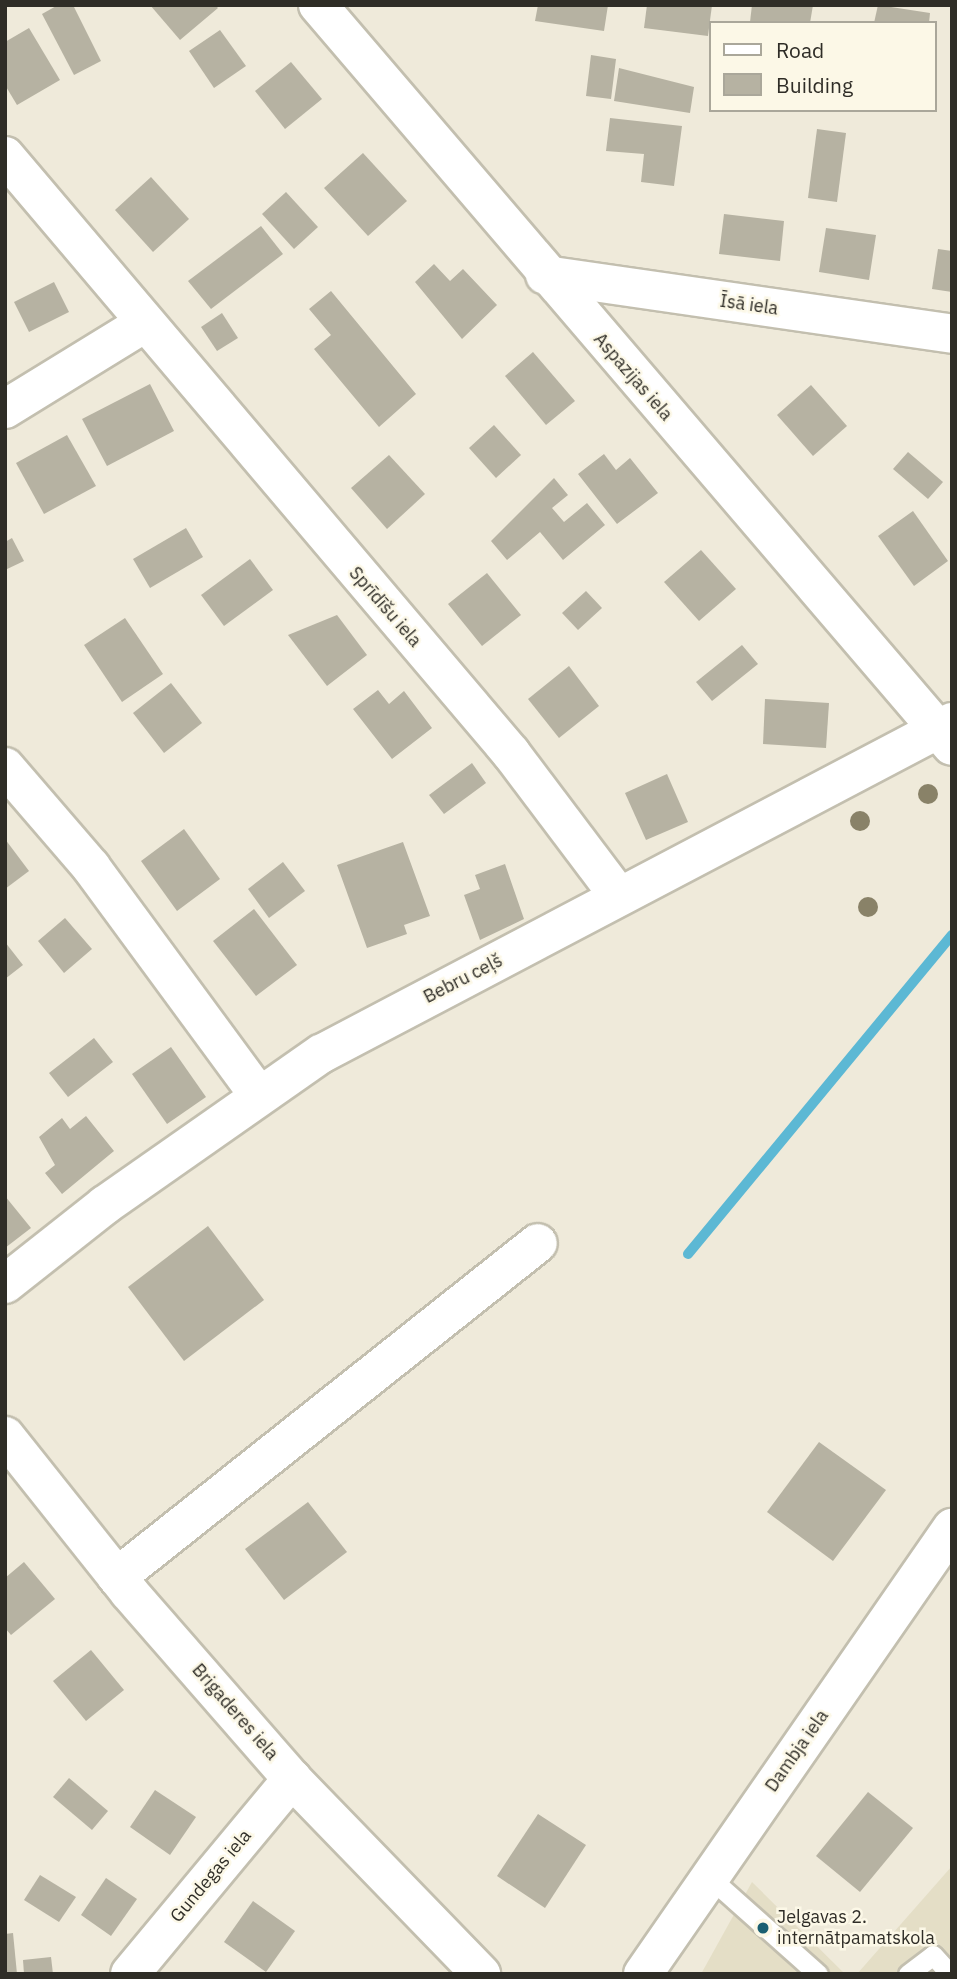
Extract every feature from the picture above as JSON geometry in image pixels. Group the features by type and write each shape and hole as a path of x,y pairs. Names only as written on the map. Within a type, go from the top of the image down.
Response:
{"street":[{"name":"Aspazijas iela","path":"318,5 545,275 946,732"},
{"name":"Sprīdīšu iela","path":"5,156 511,753 618,895"},
{"name":"Īsā iela","path":"545,275 952,334"},
{"path":"5,409 145,323"},
{"name":"Bebru ceļš","path":"5,1284 258,1094 356,1035 618,895 946,732"},
{"path":"5,767 91,867 258,1094"},
{"path":"117,1577 538,1242"},
{"name":"Brigaderes iela","path":"5,1436 117,1577 292,1779 481,1974"},
{"name":"Dambja iela","path":"643,1974 952,1528"},
{"name":"Gundegas iela","path":"130,1974 292,1779"}],"lane":[{"path":"709,1877 818,1974"},
{"path":"908,1974 933,1955 950,1974"}],"shaded area":[{"name":"Jelgavas 2. internātpamatskola","path":"952,1866 952,1974 857,1974"},
{"name":"Jelgavas 2. internātpamatskola","path":"752,1882 845,1974 701,1974"}],"building":[{"path":"58,5 73,5 101,61 74,75 42,14"},
{"path":"150,5 215,5 218,8 180,40"},
{"path":"538,5 608,5 604,31 535,21"},
{"path":"647,5 712,5 708,36 644,28"},
{"path":"752,5 813,5 810,21 750,21"},
{"path":"878,5 930,13 929,21 874,21"},
{"path":"29,28 60,80 17,105 5,85 5,42"},
{"path":"220,30 246,66 214,88 189,51"},
{"path":"591,55 616,59 611,99 586,96"},
{"path":"291,62 322,99 285,129 255,91"},
{"path":"619,68 694,87 690,113 614,101"},
{"path":"610,118 682,126 674,186 641,182 644,154 606,151"},
{"path":"817,129 846,133 837,202 808,198"},
{"path":"363,153 407,201 368,236 324,188"},
{"path":"151,177 189,219 153,252 115,210"},
{"path":"286,192 318,227 294,249 262,214"},
{"path":"724,214 784,221 780,261 719,254"},
{"path":"261,226 283,254 211,309 188,281"},
{"path":"826,228 876,235 869,280 819,272"},
{"path":"938,249 952,251 952,292 932,289"},
{"path":"434,264 450,281 463,269 497,305 462,339 415,282"},
{"path":"54,282 69,312 29,332 14,302"},
{"path":"331,291 416,394 379,427 314,349 331,335 309,309"},
{"path":"222,313 238,338 217,351 201,327"},
{"path":"533,352 575,401 546,425 505,376"},
{"path":"150,384 174,431 107,466 82,419"},
{"path":"811,385 847,426 813,456 777,415"},
{"path":"494,425 521,455 496,478 469,448"},
{"path":"67,435 96,486 44,514 16,463"},
{"path":"908,452 943,482 928,499 893,469"},
{"path":"604,454 616,470 630,458 658,493 617,524 578,474"},
{"path":"389,455 425,494 387,529 351,488"},
{"path":"554,478 568,495 552,508 564,522 587,503 605,525 563,560 540,532 507,560 491,541"},
{"path":"913,511 948,561 914,586 878,536"},
{"path":"186,528 203,557 150,588 133,559"},
{"path":"12,538 24,561 5,570 5,542"},
{"path":"701,550 736,589 699,621 664,582"},
{"path":"250,559 273,590 224,626 201,595"},
{"path":"487,573 521,615 482,646 448,604"},
{"path":"586,591 602,608 578,630 562,613"},
{"path":"337,615 367,655 327,686 288,635"},
{"path":"125,618 163,674 122,702 84,645"},
{"path":"742,645 758,664 712,701 696,682"},
{"path":"569,666 599,706 559,738 528,699"},
{"path":"171,683 202,723 164,753 133,713"},
{"path":"378,690 389,704 404,691 432,728 392,759 353,709"},
{"path":"765,699 829,703 826,748 763,744"},
{"path":"472,763 486,783 444,814 429,795"},
{"path":"667,774 688,822 646,840 625,793"},
{"path":"184,829 220,879 177,911 141,861"},
{"path":"5,839 29,871 5,889"},
{"path":"403,842 430,916 404,925 407,934 367,948 337,865"},
{"path":"283,862 305,891 269,918 248,889"},
{"path":"505,864 524,919 480,940 464,895 480,889 475,875"},
{"path":"254,909 297,965 256,996 213,941"},
{"path":"65,918 92,949 64,973 38,941"},
{"path":"5,942 23,965 5,979"},
{"path":"94,1038 113,1062 68,1097 49,1073"},
{"path":"171,1047 206,1097 167,1124 132,1074"},
{"path":"86,1116 114,1151 62,1194 45,1173 55,1165 39,1137 62,1118 70,1129"},
{"path":"5,1196 31,1228 5,1248"},
{"path":"208,1226 264,1300 184,1361 128,1287"},
{"path":"819,1442 886,1490 833,1561 767,1512"},
{"path":"308,1502 347,1552 284,1600 245,1549"},
{"path":"24,1562 55,1599 11,1635 5,1628 5,1578"},
{"path":"91,1650 124,1690 86,1721 53,1681"},
{"path":"69,1778 108,1811 92,1830 53,1797"},
{"path":"155,1790 196,1817 170,1855 130,1827"},
{"path":"868,1792 913,1828 860,1892 816,1856"},
{"path":"538,1814 586,1845 545,1908 497,1876"},
{"path":"40,1875 76,1897 59,1922 24,1900"},
{"path":"106,1878 137,1899 111,1936 81,1915"},
{"path":"253,1901 295,1931 266,1972 224,1942"},
{"path":"13,1933 17,1974 5,1974 5,1934"},
{"path":"51,1957 53,1974 24,1974 23,1960"}],"waterway":[{"path":"688,1254 952,935"}],"place":[{"name":"Jelgavas 2. internātpamatskola","path":"763,1928"}]}
